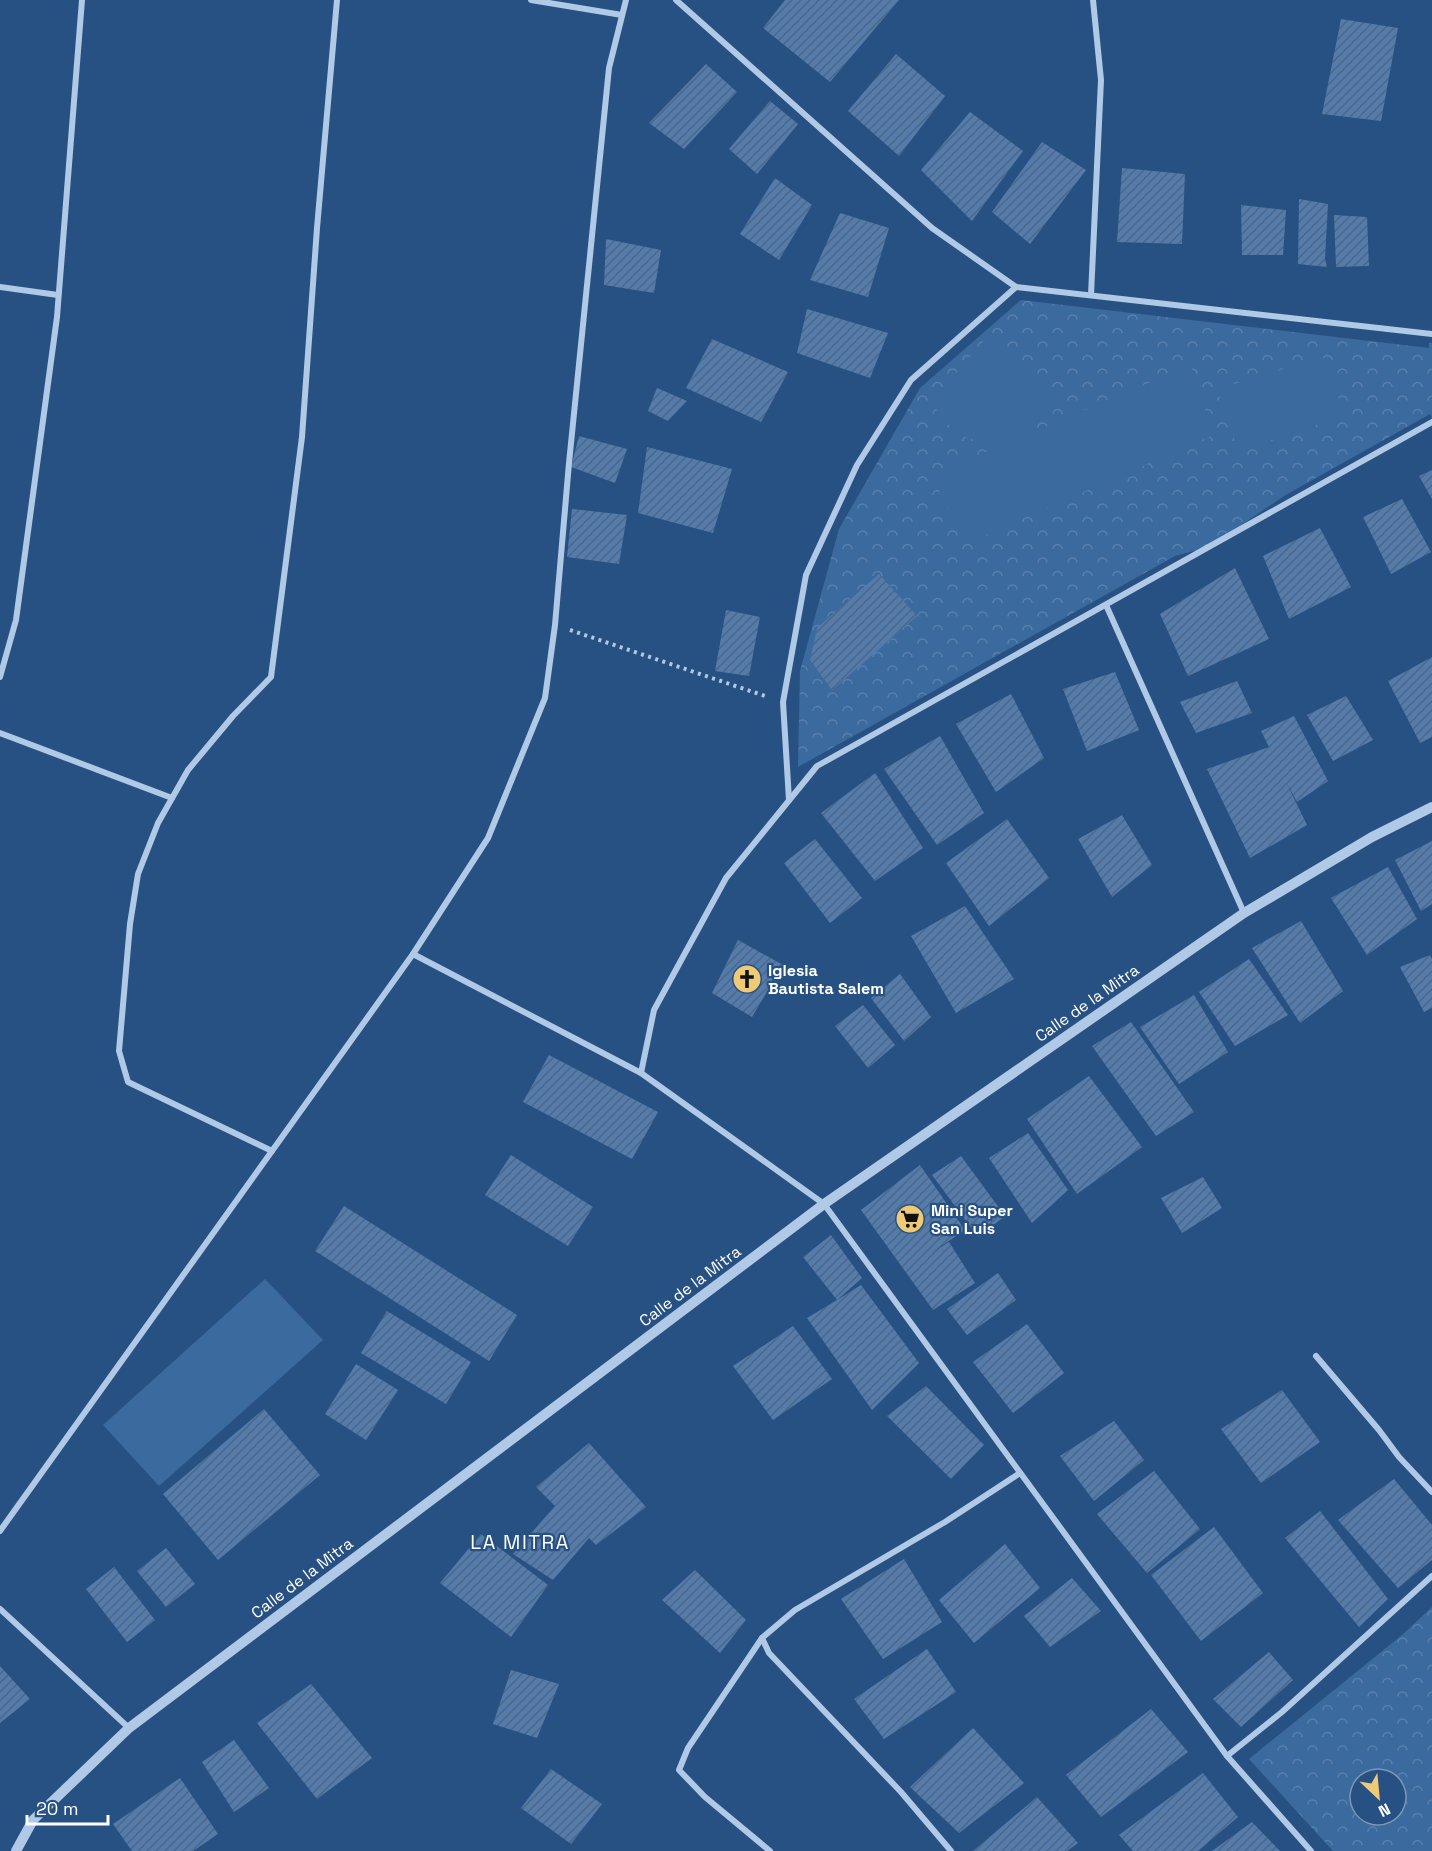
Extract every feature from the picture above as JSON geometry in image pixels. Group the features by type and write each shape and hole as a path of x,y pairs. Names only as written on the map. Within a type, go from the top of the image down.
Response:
{"street":[{"path":"0,675 16,620 58,295 82,0"},
{"path":"272,1151 128,1082 119,1051 130,924 138,874 158,823 188,770 233,716 271,677 302,437 337,0"},
{"path":"531,0 622,15"},
{"path":"0,1531 413,954 488,838 545,698 555,625 609,68 626,0"},
{"path":"676,0 932,228 1016,287 1432,334"},
{"path":"1091,295 1101,80 1093,0"},
{"path":"0,287 58,295"},
{"path":"789,800 783,702 806,575 857,465 911,380 1016,287"},
{"path":"641,1073 654,1010 726,878 817,766 1432,422"},
{"path":"1106,605 1244,913"},
{"path":"0,733 172,798"},
{"name":"Calle de la Mitra","path":"16,1851 33,1820 129,1728 824,1203 1244,913 1372,837 1432,807"},
{"path":"413,954 641,1073 824,1203 1227,1756 1311,1851"},
{"path":"1316,1356 1399,1457 1432,1492"},
{"path":"770,1851 705,1797 679,1770 688,1748 762,1638 795,1610 945,1522 1020,1473"},
{"path":"1227,1756 1282,1712 1432,1576"},
{"path":"0,1609 129,1728"},
{"path":"762,1638 769,1653 901,1792 951,1851"}],"path":[{"path":"555,625 783,702"}],"green space":[{"path":"1021,300 1429,348 1429,343 1432,343 1432,418 1430,414 1284,496 1209,547 1175,556 798,767 800,671 839,529 920,388"},
{"path":"988,336 1052,401 1032,426 1003,441 988,442 962,435 940,415 932,401"},
{"path":"1323,357 1345,415 1238,451 1217,389"},
{"path":"1191,365 1213,435 965,544 932,475"},
{"path":"265,1279 323,1340 159,1486 103,1425"},
{"path":"1432,1607 1432,1851 1333,1851 1249,1759 1402,1635"}],"building":[{"path":"785,0 899,0 830,82 763,28"},
{"path":"1341,19 1398,28 1381,121 1322,114"},
{"path":"896,54 945,96 899,156 848,111"},
{"path":"706,64 737,92 684,149 649,123"},
{"path":"770,101 798,124 757,174 729,149"},
{"path":"970,112 1023,151 972,221 921,170"},
{"path":"1042,142 1086,170 1030,244 992,212"},
{"path":"1122,168 1185,174 1182,244 1117,242"},
{"path":"775,178 812,205 779,260 740,234"},
{"path":"1299,199 1328,204 1325,259 1327,267 1298,264"},
{"path":"1241,205 1286,210 1283,255 1242,255"},
{"path":"840,213 889,228 868,297 810,280"},
{"path":"1334,215 1367,217 1369,266 1336,267"},
{"path":"606,239 661,250 654,293 604,285"},
{"path":"807,309 888,333 870,378 797,353"},
{"path":"712,339 788,372 761,422 686,388"},
{"path":"657,388 687,401 668,421 648,411"},
{"path":"579,436 627,449 615,483 571,467"},
{"path":"647,447 732,469 713,533 638,513"},
{"path":"1432,470 1432,499 1419,476"},
{"path":"1402,499 1431,552 1391,574 1363,517"},
{"path":"572,509 627,515 619,564 567,557"},
{"path":"1320,528 1351,587 1289,619 1263,556"},
{"path":"1235,568 1269,639 1188,676 1160,614"},
{"path":"879,574 917,616 832,690 810,660 817,628"},
{"path":"726,610 760,617 749,676 715,671"},
{"path":"1432,657 1432,737 1420,743 1388,681"},
{"path":"1115,672 1139,730 1087,751 1063,689"},
{"path":"1237,681 1252,713 1196,733 1180,702"},
{"path":"1011,694 1044,758 996,792 956,724"},
{"path":"1346,696 1373,740 1333,761 1307,715"},
{"path":"1294,716 1328,781 1297,802 1286,782 1307,825 1250,858 1207,769 1269,747 1261,731"},
{"path":"940,736 984,813 937,845 884,769"},
{"path":"875,773 923,848 875,881 821,813"},
{"path":"1122,815 1152,865 1112,897 1078,839"},
{"path":"1007,819 1049,878 989,926 946,863"},
{"path":"815,839 862,898 830,923 784,863"},
{"path":"1432,841 1432,904 1421,911 1395,860"},
{"path":"1388,867 1417,919 1367,955 1331,898"},
{"path":"965,906 1014,979 956,1013 911,936"},
{"path":"1301,921 1343,991 1300,1023 1252,948"},
{"name":"Iglesia Bautista Salem","path":"738,940 783,965 752,1017 712,993"},
{"path":"1430,955 1432,959 1432,1008 1424,1012 1400,967"},
{"path":"1249,959 1288,1015 1235,1046 1199,992"},
{"path":"900,974 931,1017 904,1041 871,998"},
{"path":"1194,995 1228,1052 1179,1084 1140,1027"},
{"path":"863,1005 895,1045 868,1068 835,1026"},
{"path":"1131,1022 1194,1112 1156,1136 1092,1046"},
{"path":"549,1055 658,1112 632,1159 523,1102"},
{"path":"1089,1076 1142,1147 1077,1194 1027,1119"},
{"path":"1028,1133 1068,1190 1032,1223 989,1158"},
{"path":"511,1155 593,1207 568,1246 485,1195"},
{"path":"961,1156 1005,1216 978,1237 932,1175"},
{"path":"920,1165 965,1230 931,1253 949,1242 975,1283 933,1310 861,1210"},
{"path":"1203,1177 1222,1208 1182,1233 1161,1198"},
{"path":"344,1206 517,1315 489,1361 315,1251"},
{"path":"831,1235 862,1278 837,1300 803,1257"},
{"path":"998,1273 1016,1300 967,1335 947,1309"},
{"path":"861,1285 919,1363 872,1410 807,1318"},
{"path":"387,1311 471,1362 446,1404 361,1353"},
{"path":"1027,1324 1064,1373 1013,1413 973,1362"},
{"path":"793,1326 832,1379 773,1420 733,1366"},
{"path":"356,1364 398,1390 366,1440 325,1414"},
{"path":"926,1386 984,1445 951,1479 887,1416"},
{"path":"1282,1390 1320,1442 1261,1483 1221,1429"},
{"path":"264,1409 320,1475 218,1560 163,1494"},
{"path":"1114,1421 1144,1460 1094,1501 1060,1456"},
{"path":"589,1443 646,1507 596,1545 589,1538 553,1580 513,1554 555,1506 536,1487"},
{"path":"1154,1471 1200,1529 1147,1573 1097,1514"},
{"path":"1394,1479 1432,1525 1432,1560 1398,1588 1338,1520"},
{"path":"1320,1511 1388,1599 1359,1627 1285,1538"},
{"path":"1214,1527 1263,1593 1201,1641 1151,1575"},
{"path":"481,1534 548,1585 511,1637 440,1583"},
{"path":"1005,1544 1040,1588 974,1643 939,1600"},
{"path":"166,1548 195,1584 166,1607 137,1571"},
{"path":"904,1559 942,1622 883,1659 841,1599"},
{"path":"114,1567 155,1620 127,1642 86,1589"},
{"path":"695,1570 746,1620 720,1653 662,1600"},
{"path":"1072,1578 1101,1611 1050,1647 1024,1616"},
{"path":"927,1649 956,1692 884,1739 854,1699"},
{"path":"1269,1652 1293,1680 1241,1727 1213,1699"},
{"path":"0,1666 30,1699 0,1723"},
{"path":"511,1670 559,1684 537,1738 493,1724"},
{"path":"311,1684 372,1758 317,1799 257,1723"},
{"path":"1151,1709 1188,1752 1101,1817 1066,1775"},
{"path":"973,1728 1024,1783 959,1833 910,1787"},
{"path":"234,1740 269,1788 234,1812 202,1762"},
{"path":"551,1769 602,1804 571,1844 521,1808"},
{"path":"1203,1773 1238,1817 1198,1851 1133,1851 1119,1835"},
{"path":"180,1778 218,1834 193,1851 132,1851 113,1824"},
{"path":"1037,1797 1078,1843 1067,1851 973,1851"},
{"path":"1252,1822 1280,1851 1212,1851"}],"place":[{"name":"Iglesia Bautista Salem","path":"747,979"},
{"name":"Mini Super San Luis","path":"910,1219"}],"district":[{"name":"LA MITRA","path":"520,1542"}]}
